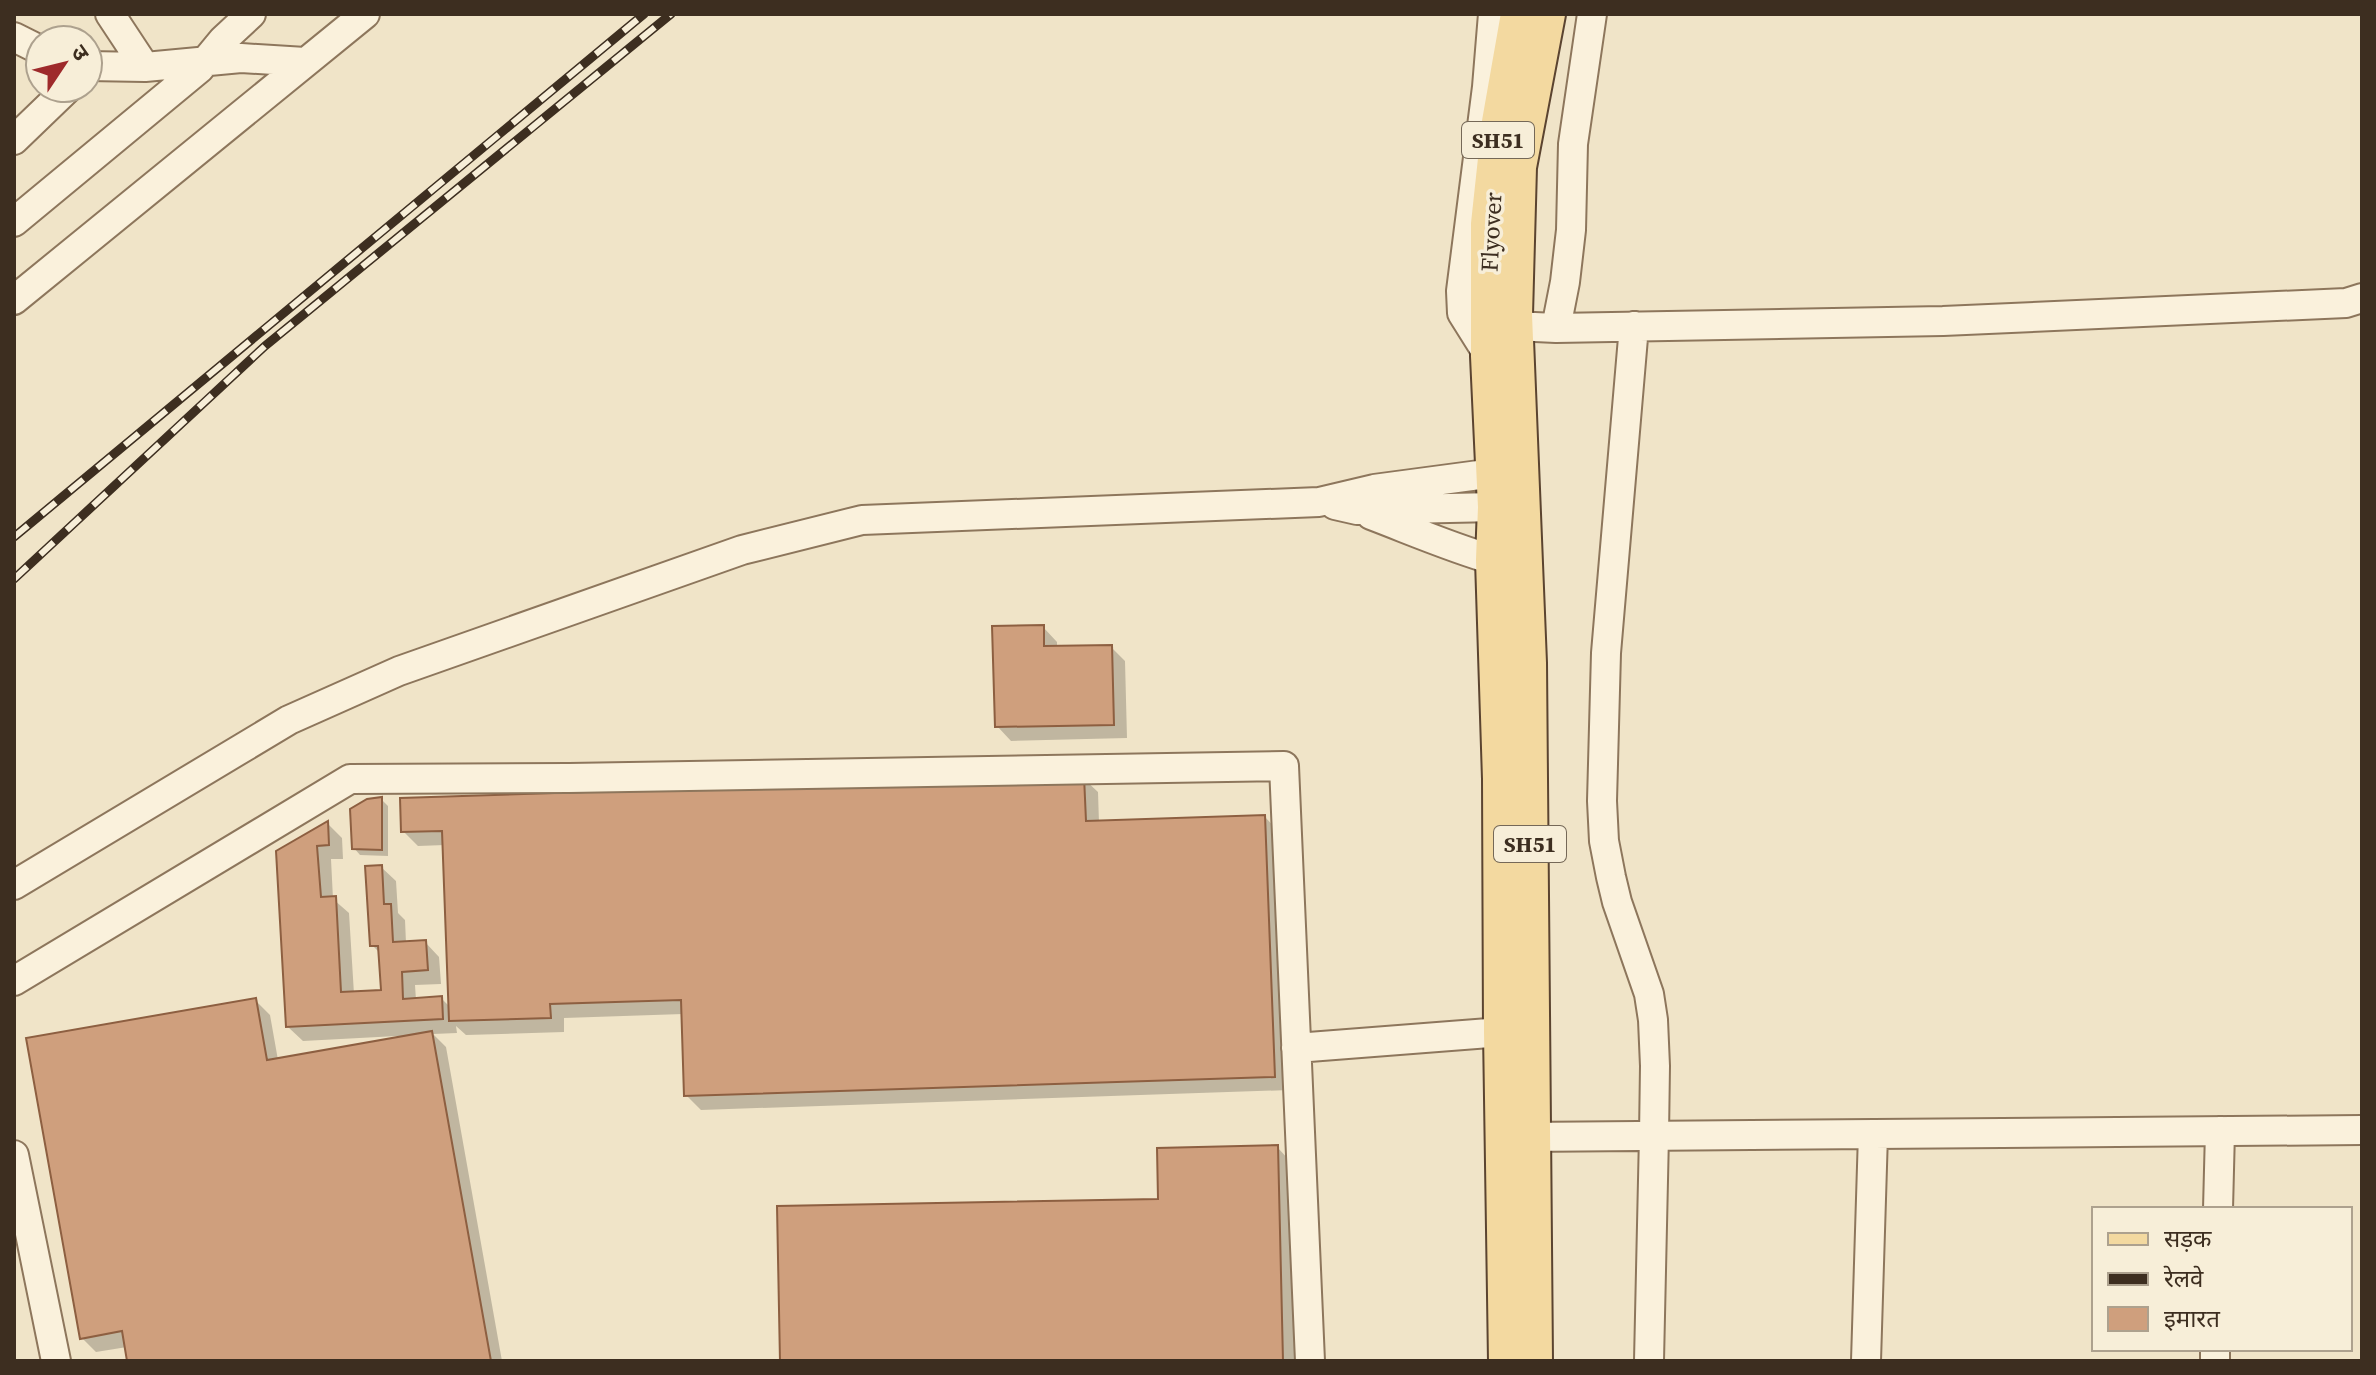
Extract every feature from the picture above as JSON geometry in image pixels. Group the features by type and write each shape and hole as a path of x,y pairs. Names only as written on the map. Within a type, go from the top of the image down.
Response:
{"main road":[{"name":"Flyover","path":"1489,356 1489,224 1500,122 1519,14"},
{"name":"Flyover","path":"1514,326 1518,167 1547,14"},
{"name":"SH51","path":"1507,1361 1519,1137 1528,663 1514,326"},
{"name":"SH51","path":"1489,356 1501,779 1502,1032 1519,1137 1534,1361"}],"street":[{"path":"14,222 208,60 223,40 251,14"},
{"path":"14,300 365,14"},
{"path":"1489,356 1462,313 1461,291 1487,87 1493,14"},
{"path":"1556,328 1571,230 1573,144 1592,14"},
{"path":"118,17 145,67"},
{"path":"104,67 145,67 241,58 305,62"},
{"path":"14,140 51,104"},
{"path":"1514,326 1556,328 1943,321 2346,303 2362,298"},
{"path":"1634,326 1606,653 1602,801 1604,841 1614,890 1649,994 1653,1020 1655,1066 1649,1361"},
{"path":"14,885 289,720 399,671 742,550 862,520 1319,502 1374,489 1495,490"},
{"path":"1357,510 1495,490"},
{"path":"1319,502 1357,510 1452,548 1494,560"},
{"path":"14,981 350,779 601,778 1284,766 1310,1361"},
{"path":"1296,1048 1502,1032"},
{"path":"1519,1137 2362,1130"},
{"path":"2218,1207 2220,1131"},
{"path":"1866,1361 1873,1134"},
{"path":"14,1155 56,1361"}],"building":[{"path":"1044,625 1044,646 1112,645 1114,725 995,727 992,626"},
{"path":"1084,776 1086,821 1265,815 1275,1077 684,1096 681,1000 550,1004 551,1018 449,1021 442,831 401,832 400,798"},
{"path":"382,797 382,850 352,849 350,809 367,799"},
{"path":"328,821 329,845 317,846 321,897 336,896 341,992 381,990 378,946 370,946 365,866 382,865 384,904 391,904 393,942 426,940 428,970 402,972 403,999 442,996 443,1019 286,1027 276,851"},
{"path":"256,998 267,1060 432,1031 491,1361 127,1361 122,1331 80,1339 26,1038"},
{"path":"1278,1145 1283,1361 780,1361 777,1206 1158,1199 1157,1148"}],"railway":[{"path":"14,537 644,14"},
{"path":"14,579 265,346 671,14"}]}
